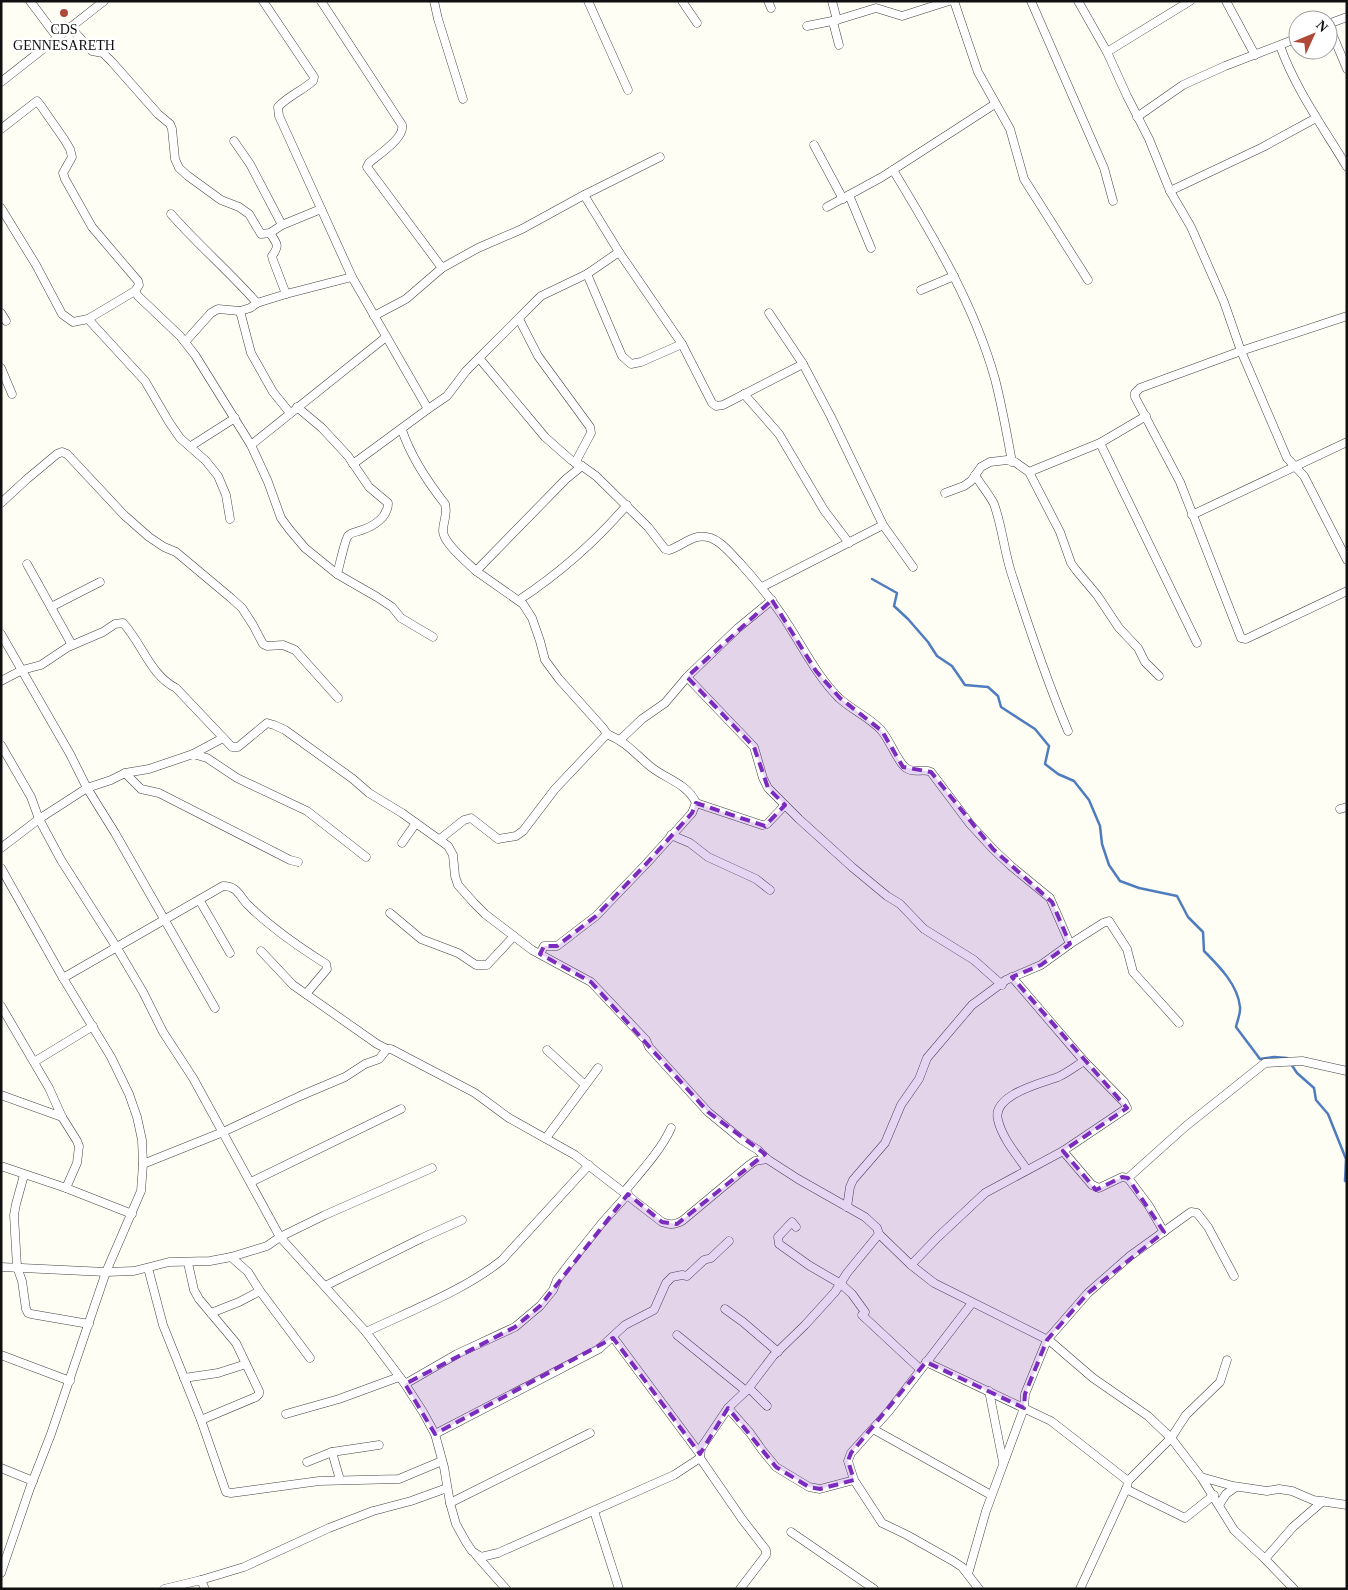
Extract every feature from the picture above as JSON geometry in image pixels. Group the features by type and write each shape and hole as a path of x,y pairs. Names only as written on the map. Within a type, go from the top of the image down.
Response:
{"street":[{"path":"30,1 57,37"},
{"path":"1,82 104,1"},
{"path":"263,1 314,77 313,81 306,88 283,101 278,108 278,112 352,277 428,409"},
{"path":"321,1 402,125 403,130 400,136 369,163 367,167 442,268"},
{"path":"434,1 463,99"},
{"path":"588,1 628,90"},
{"path":"682,1 697,23"},
{"path":"832,1 839,45"},
{"path":"808,26 835,21 876,8 902,16 949,1"},
{"path":"954,1 978,72 1010,128 1024,179 1088,280"},
{"path":"1031,1 1104,168 1113,201"},
{"path":"1078,1 1107,52 1149,139 1170,191 1191,227 1224,302 1241,351 1287,458 1304,476 1347,560"},
{"path":"1107,52 1190,1"},
{"path":"1226,1 1255,55"},
{"path":"70,27 92,51 103,53 158,114 170,124 175,159 180,168 221,200 240,207 249,214 261,234 270,233 282,225 321,209"},
{"path":"1137,117 1183,85 1288,42"},
{"path":"1280,46 1289,70 1347,167"},
{"path":"1338,47 1347,68"},
{"path":"1,129 37,101 70,148 72,157 63,173 65,179 92,227 138,280 139,285 134,291 88,319 73,322 62,314 36,265 1,208"},
{"path":"827,207 893,170 995,104"},
{"path":"1170,191 1263,147 1316,118"},
{"path":"234,141 250,164 282,225"},
{"path":"814,145 846,197 872,248"},
{"path":"374,316 406,299 442,268 478,248 522,229 660,157"},
{"path":"893,170 954,276 969,310 994,378 1012,462"},
{"path":"584,195 619,252 682,344 712,403 716,406 723,405 803,364"},
{"path":"171,214 234,277 257,303"},
{"path":"270,233 278,246 278,249 272,256 286,294"},
{"path":"353,464 447,396 466,370 541,296 587,274 619,252"},
{"path":"587,274 622,356 631,364 641,362 682,344"},
{"path":"921,290 954,276"},
{"path":"185,342 211,313 218,309 240,311 250,308 257,303 286,294 352,277"},
{"path":"134,291 185,342 195,355 250,444 268,482 281,518 299,542 337,574 377,596 392,607 401,618 433,637"},
{"path":"240,311 251,353 273,392 294,410 322,428 353,464 366,483 386,500 388,506 386,512 378,522 370,527 351,533 346,538 337,574"},
{"path":"769,313 803,364 883,525 914,566"},
{"path":"1347,316 1241,351 1140,388 1135,393 1135,397 1180,482 1239,636 1243,639 1347,591"},
{"path":"88,319 146,381 168,422 180,438 191,446 218,476 226,495 230,519"},
{"path":"476,571 541,506 578,464 591,433 590,427 538,356 518,319"},
{"path":"250,444 386,337"},
{"path":"478,358 545,437 596,476 648,527 665,549 675,548 698,536 712,539 730,553 772,600 816,671 840,698 874,722 891,743 903,767 910,771 926,770 931,772 970,824 992,849 1050,898 1070,944"},
{"path":"1,368 12,394"},
{"path":"744,394 780,434 824,510 849,543"},
{"path":"1029,472 1100,443 1146,416"},
{"path":"191,446 234,418"},
{"path":"402,430 408,448 447,509 443,532 445,540 476,571 519,600 532,618 545,660 607,734 620,740 652,767 681,785 693,795 696,803 692,812 647,863 596,916 557,946 544,946 540,954"},
{"path":"1192,515 1347,442"},
{"path":"1100,443 1197,643"},
{"path":"1,503 57,454 62,452 67,454 124,515 164,547 176,552 242,608 263,644 267,646 288,646 295,650 338,698"},
{"path":"945,493 964,486 971,481 980,467 990,462 1007,460 1029,472 1060,532 1071,563 1097,595 1112,619 1138,648 1145,662 1159,676"},
{"path":"975,475 993,502 1009,566 1049,686 1068,731"},
{"path":"519,600 559,572 601,534 627,505"},
{"path":"762,587 883,525"},
{"path":"27,564 72,645"},
{"path":"51,607 100,582"},
{"path":"620,740 642,719 669,699 687,677 742,624 772,600"},
{"path":"1,682 22,670 41,665 72,645 103,632 115,624 123,623 154,667 232,747 238,747 265,724 274,725 346,774 369,793 440,839 448,846 453,855 458,885 485,914 532,950 590,982 623,1014 646,1040 649,1047 708,1112 742,1140 758,1150 767,1159 865,1217 877,1228 879,1234 911,1265 944,1290 1047,1340 1093,1378 1148,1416 1171,1438 1201,1476 1234,1530 1266,1559 1294,1589"},
{"path":"1,634 70,754 87,788 165,919 215,1008"},
{"path":"687,677 754,747 763,778 768,788 785,805 852,867 887,896 900,904 924,929 980,964 1002,985"},
{"path":"440,839 464,820 471,818 498,839 516,836 523,831 555,788 607,734"},
{"path":"1,848 39,819 87,788 125,773 149,769 193,754 223,738"},
{"path":"1,745 31,797 39,819 61,860 117,948 143,992 163,1032 193,1078 280,1237 366,1332 405,1384 436,1434 456,1524 472,1551 506,1589"},
{"path":"193,754 207,758 237,778 307,811 366,857"},
{"path":"125,773 141,789 159,793 290,860 298,862"},
{"path":"696,803 762,825 767,824 785,805"},
{"path":"402,843 416,824"},
{"path":"671,835 690,843 708,857 756,878 770,890"},
{"path":"1,868 63,978 93,1026 129,1094 142,1140 143,1164 141,1191 106,1272 70,1381 1,1573"},
{"path":"1,889 10,884"},
{"path":"63,978 200,901 223,886 234,887 250,907 302,949 326,964 327,969 306,994"},
{"path":"200,901 230,953"},
{"path":"390,913 421,939 458,953 476,965 487,965 514,936"},
{"path":"847,1207 853,1180 885,1143 901,1105 919,1079 927,1058 946,1038 972,1005 1012,977 1041,965 1070,944 1109,921 1128,949 1133,972 1179,1023"},
{"path":"261,951 293,985 377,1044 391,1049 475,1093 510,1118 575,1154 662,1222 672,1225 677,1224 755,1161 767,1159"},
{"path":"911,1265 985,1193 1064,1151 1127,1108 1124,1102 1084,1061 1012,977"},
{"path":"1,1006 34,1062 79,1146 77,1163 66,1188"},
{"path":"34,1062 93,1026"},
{"path":"143,1164 223,1132 345,1077 365,1064 379,1059 388,1049"},
{"path":"547,1050 585,1085"},
{"path":"1027,1170 998,1121 997,1113 999,1108 1006,1099 1033,1085 1058,1076 1084,1061"},
{"path":"1128,1178 1186,1126 1265,1063 1302,1061 1347,1072"},
{"path":"546,1138 598,1068"},
{"path":"1,1095 62,1117"},
{"path":"250,1182 401,1109"},
{"path":"405,1384 457,1354 515,1327 540,1306 553,1290 570,1263 647,1166 671,1128"},
{"path":"755,1161 758,1150"},
{"path":"1064,1151 1095,1188 1099,1188 1122,1177 1128,1178 1149,1206 1164,1232"},
{"path":"366,1332 468,1283 490,1269 502,1260 589,1165"},
{"path":"1,1166 66,1188 132,1214"},
{"path":"1,1267 106,1272 134,1271 169,1262 188,1263 231,1257 267,1246 280,1237 325,1215 432,1168"},
{"path":"24,1175 14,1215 17,1267 22,1281 28,1312 88,1324"},
{"path":"968,1574 1003,1462 1024,1408 1025,1394 1047,1340 1088,1293 1130,1256 1194,1211 1208,1227 1234,1276"},
{"path":"325,1286 462,1220"},
{"path":"796,1227 792,1222 778,1237 779,1244 810,1266 841,1284 852,1294 865,1312 862,1315 920,1369"},
{"path":"476,1555 481,1557 498,1553 594,1511 674,1475 700,1456 701,1448 728,1408 736,1403 773,1356 835,1292 847,1273 879,1234"},
{"path":"436,1434 599,1349 625,1325 654,1310 666,1283 672,1277 686,1276 704,1260 711,1258 729,1241"},
{"path":"231,1257 248,1272 310,1358"},
{"path":"188,1263 194,1290 236,1343 259,1390 259,1394 256,1397 201,1420"},
{"path":"148,1268 163,1325 201,1420 226,1492 231,1494 319,1481 399,1479 442,1461"},
{"path":"211,1313 260,1291"},
{"path":"972,1303 873,1429 851,1453 848,1461 854,1480 882,1523 953,1561 968,1574 979,1589"},
{"path":"725,1309 778,1352"},
{"path":"677,1336 748,1389 767,1406"},
{"path":"613,1337 766,1550 766,1555 740,1589"},
{"path":"1,1355 70,1381"},
{"path":"1080,1589 1127,1485 1171,1438 1186,1415 1220,1382 1227,1360"},
{"path":"926,1362 1051,1421 1127,1485 1185,1518 1214,1495"},
{"path":"184,1378 218,1373 246,1364"},
{"path":"286,1414 340,1399 399,1377"},
{"path":"989,1391 1003,1462"},
{"path":"728,1408 776,1467 784,1473 809,1487 820,1488 854,1480"},
{"path":"873,1429 992,1495"},
{"path":"450,1502 590,1433"},
{"path":"307,1462 332,1452 379,1446"},
{"path":"332,1452 340,1480"},
{"path":"1,1468 34,1481"},
{"path":"1201,1476 1236,1487 1267,1491 1279,1489 1313,1500 1347,1505"},
{"path":"1220,1505 1226,1494 1236,1487"},
{"path":"164,1589 244,1567 329,1528 372,1511 411,1501 447,1488"},
{"path":"1266,1559 1293,1527 1323,1501"},
{"path":"594,1511 619,1589"},
{"path":"791,1532 874,1589"},
{"path":"201,1580 205,1589"}],"highlighted area":[{"path":"772,600 816,671 840,698 882,731 903,767 931,772 993,849 1052,902 1070,944 1041,965 1012,977 1127,1108 1063,1151 1096,1190 1122,1177 1128,1178 1164,1232 1088,1293 1047,1340 1025,1394 1024,1408 926,1362 851,1453 848,1461 854,1480 820,1489 809,1487 776,1467 728,1408 700,1454 613,1338 435,1434 405,1384 515,1327 540,1306 628,1194 662,1222 677,1224 765,1154 708,1112 591,982 540,954 544,946 557,946 596,916 692,813 696,803 765,826 785,805 768,788 754,747 687,677"}],"waterway":[{"path":"872,579 897,593 894,606 928,642 937,656 952,666 965,685 988,687 998,696 1001,707 1035,729 1049,746 1045,764 1058,774 1074,781 1089,800 1100,826 1102,844 1109,865 1120,881 1139,888 1177,896 1188,917 1203,932 1204,951 1236,991 1240,1009 1236,1027 1260,1059 1287,1058 1297,1073 1314,1088 1316,1100 1328,1114 1346,1159 1345,1181 1347,1182"}],"place":[{"name":"CDS GENNESARETH","path":"64,13"}]}
